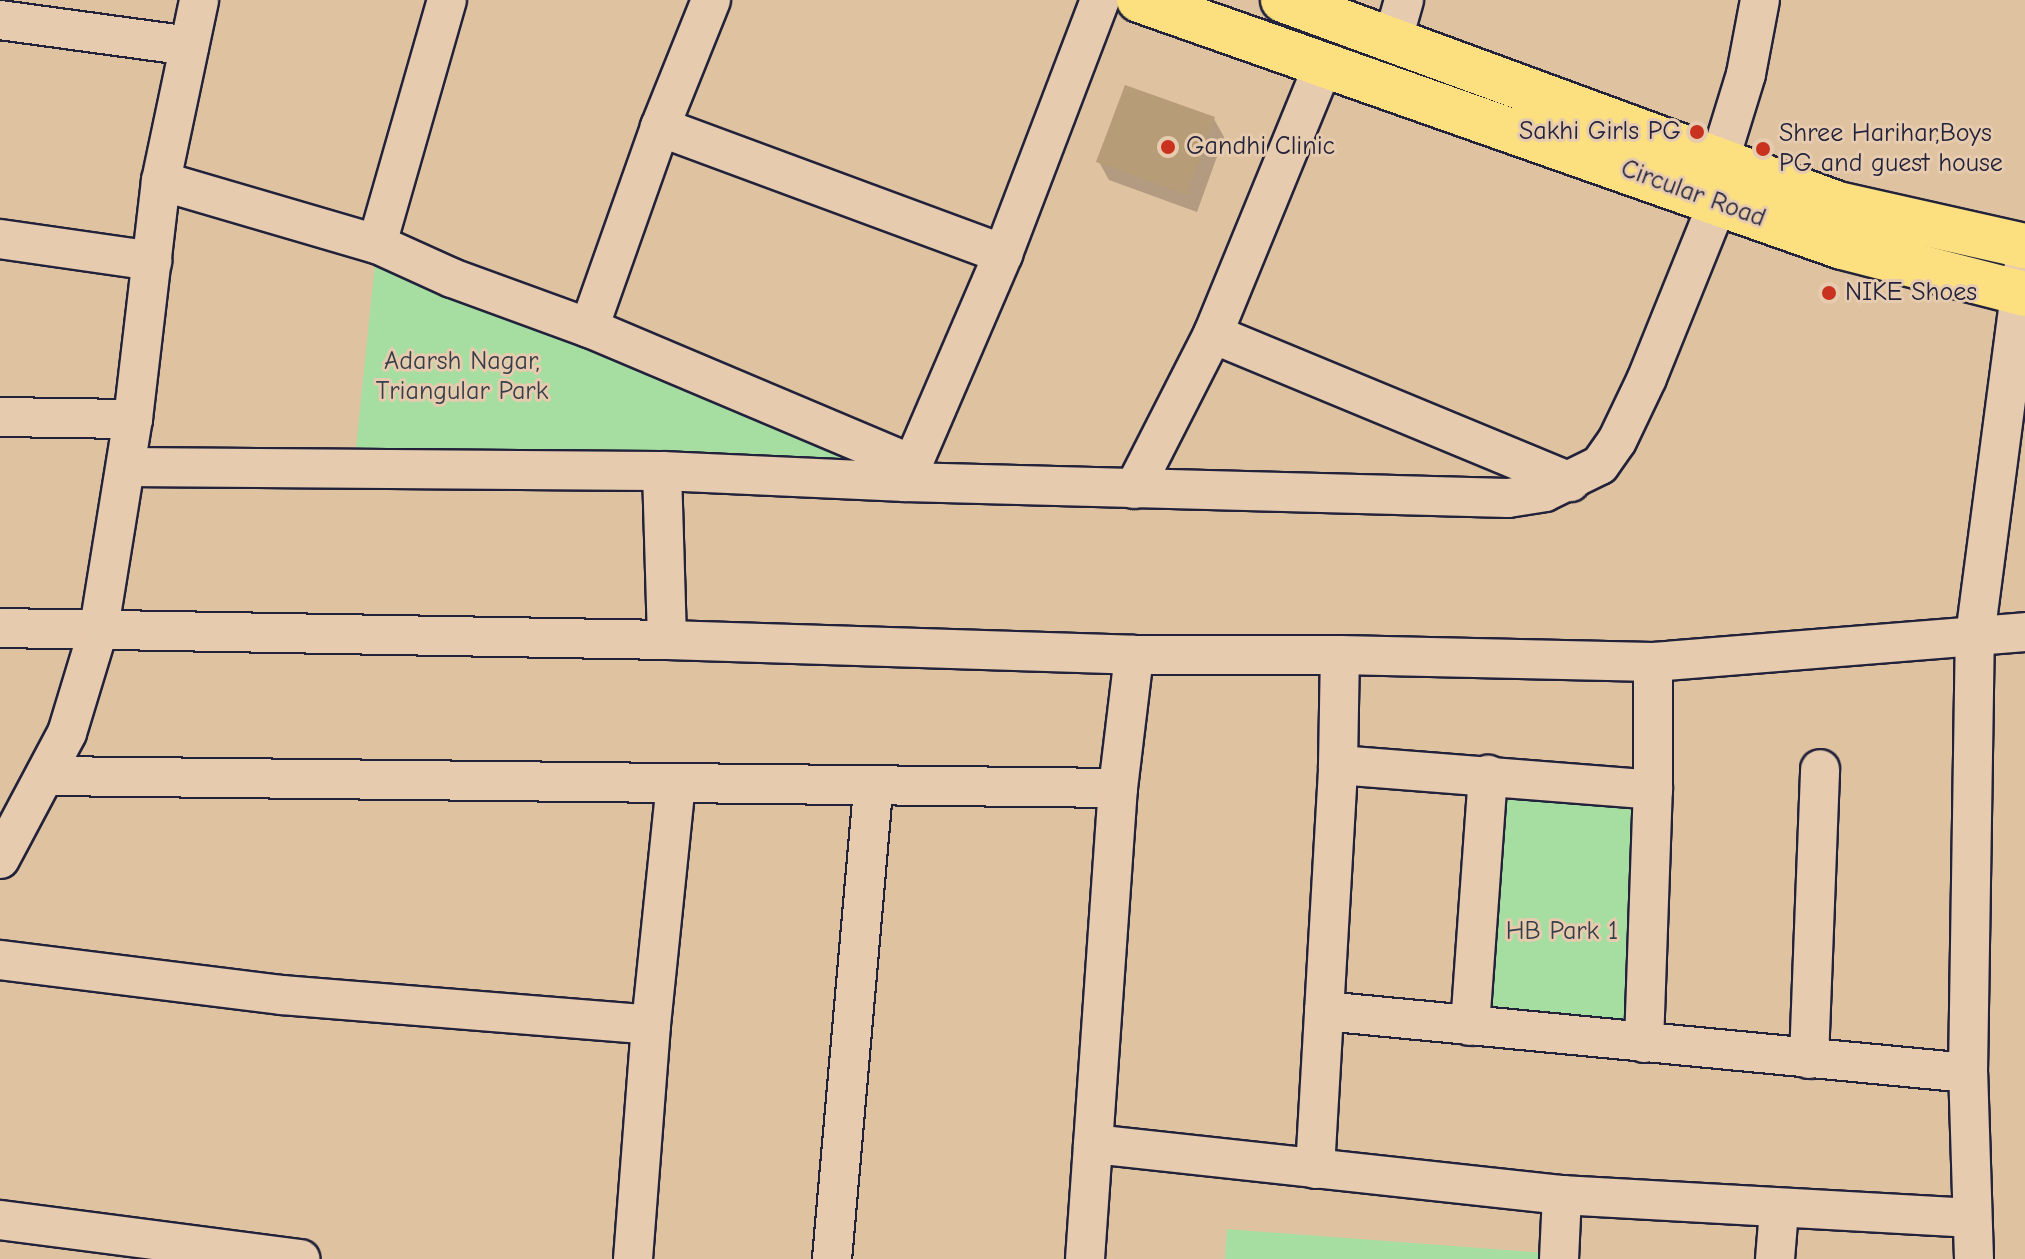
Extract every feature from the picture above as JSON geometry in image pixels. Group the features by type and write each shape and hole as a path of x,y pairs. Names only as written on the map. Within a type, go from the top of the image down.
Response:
{"main road":[{"name":"Circular Road","path":"1139,0 1323,66 1718,182 1842,247 2023,281"},
{"path":"1283,0 1399,20 1718,182 1838,204 2025,246"}],"street":[{"path":"0,859 46,776 77,708 99,628 133,419 161,181 199,0"},
{"path":"377,244 447,0"},
{"path":"589,328 660,127 711,0"},
{"path":"909,473 1003,254 1100,0"},
{"path":"126,467 909,473 1134,489 1508,498 1545,492 1571,482 1600,465 1617,441 1647,378 1718,182 1746,74 1760,0"},
{"path":"0,20 189,46"},
{"path":"1134,489 1213,334 1323,66"},
{"path":"660,127 1003,254"},
{"path":"161,181 377,244 452,278 589,328 909,473"},
{"path":"0,239 152,261"},
{"path":"1974,1259 1968,1073 1975,636 2023,281"},
{"path":"1213,334 1571,482"},
{"path":"0,417 133,419"},
{"path":"662,471 667,640"},
{"path":"0,628 667,640 1134,655 1340,655 1653,662 2025,632"},
{"path":"1085,1259 1118,788 1134,655"},
{"path":"1315,1169 1338,765 1340,655"},
{"path":"1644,1043 1653,790 1653,662"},
{"path":"1338,765 1653,790"},
{"path":"1809,1059 1820,769"},
{"path":"1470,1026 1488,775"},
{"path":"46,776 1118,788"},
{"path":"633,1259 651,1025 676,785"},
{"path":"832,1259 873,786"},
{"path":"0,960 282,995 651,1025"},
{"path":"1324,1011 1968,1073"},
{"path":"1093,1144 1562,1195 1779,1210 1971,1218"},
{"path":"1559,1259 1562,1195"},
{"path":"1775,1259 1779,1210"},
{"path":"0,1220 142,1249 300,1259"}],"green space":[{"name":"Adarsh Nagar, Triangular Park","path":"377,244 913,465 354,467"},
{"name":"HB Park 1","path":"1494,783 1647,796 1638,1036 1476,1021"},
{"path":"1227,1229 1545,1253 1544,1259 1225,1259"}],"building":[{"path":"1125,85 1215,117 1187,195 1096,162"}],"place":[{"name":"Sakhi Girls PG","path":"1697,132"},
{"name":"Gandhi Clinic","path":"1168,147"},
{"name":"Shree Harihar,Boys PG and guest house","path":"1763,149"},
{"name":"NIKE Shoes","path":"1829,293"}]}
